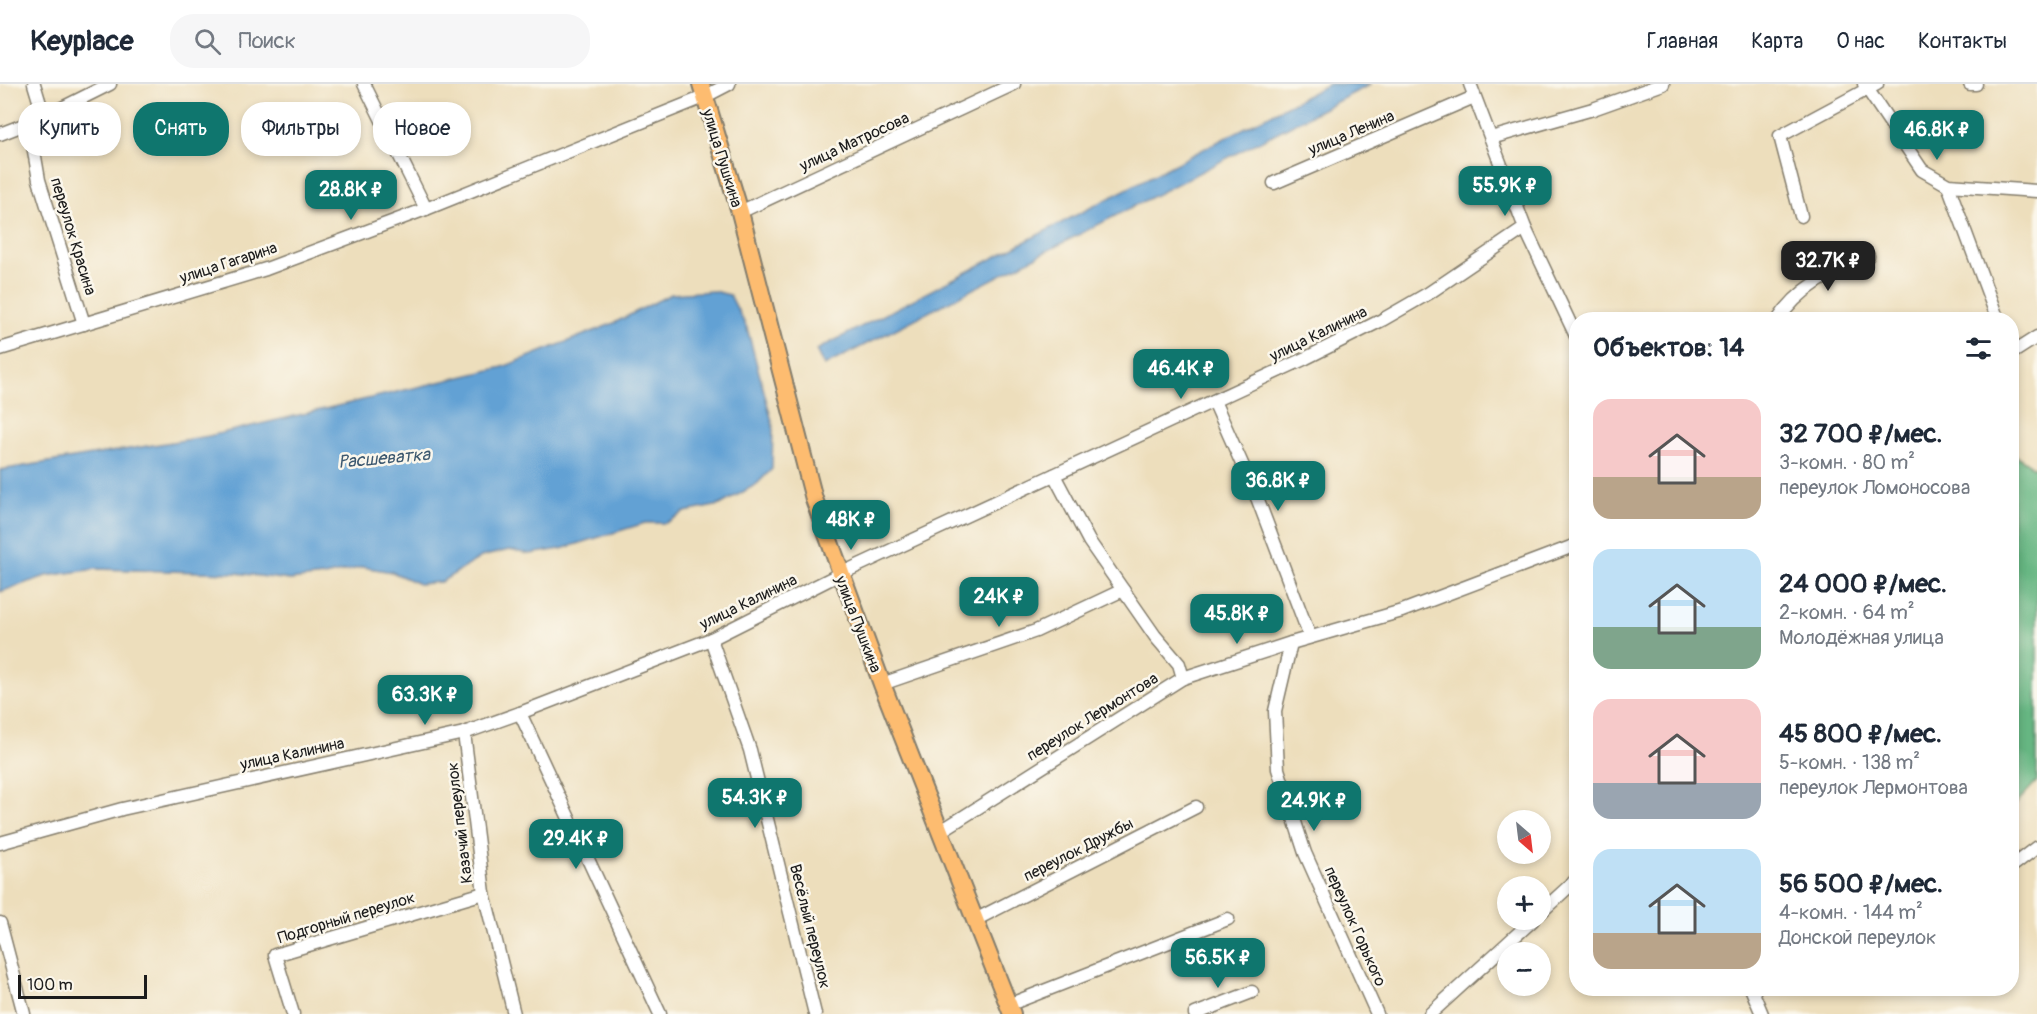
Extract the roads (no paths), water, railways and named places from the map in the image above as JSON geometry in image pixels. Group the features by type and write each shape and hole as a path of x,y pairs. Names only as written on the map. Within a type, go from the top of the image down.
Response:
{"main road":[{"name":"улица Пушкина","path":"702,90 740,212 814,499 882,684 1010,1010"}],"street":[{"path":"34,84 39,102"},
{"path":"74,102 110,84"},
{"path":"364,84 426,209"},
{"name":"улица Гагарина","path":"0,349 266,269 426,209 702,90 729,84"},
{"name":"улица Матросова","path":"740,212 1014,84"},
{"path":"1470,84 1525,228 1569,321"},
{"path":"1491,138 1593,109 1663,84"},
{"path":"1970,84 1976,84"},
{"path":"1801,216 1780,136 1869,86 1922,170 1948,185 2037,191"},
{"name":"улица Ленина","path":"1274,183 1474,97"},
{"path":"0,134 18,127"},
{"name":"переулок Красина","path":"35,156 39,180 84,324"},
{"path":"1948,185 1995,312"},
{"name":"улица Калинина","path":"0,843 144,804 464,733 711,639 840,574 1214,401 1382,320 1429,293 1525,228"},
{"path":"1785,312 1800,293 1825,276 1868,256"},
{"path":"2019,349 2037,337"},
{"path":"1214,401 1258,500 1310,637"},
{"path":"1054,475 1089,541 1155,636 1179,664 1183,678"},
{"name":"переулок Лермонтова","path":"941,831 1183,678 1310,637 1402,611 1569,548"},
{"path":"882,684 1036,631 1123,590"},
{"name":"Весёлый переулок","path":"711,639 750,750 815,1014"},
{"name":"переулок Горького","path":"1291,643 1275,711 1278,769 1305,852 1377,1014"},
{"path":"520,713 660,1014"},
{"name":"Казачий переулок","path":"464,733 484,893 514,1014"},
{"name":"переулок Дружбы","path":"975,920 1196,807"},
{"path":"2019,861 2037,847"},
{"path":"1551,902 1569,886"},
{"name":"Подгорный переулок","path":"293,1014 275,956 484,893"},
{"path":"1010,1010 1228,919"},
{"path":"0,923 24,1014"},
{"path":"1430,1014 1522,930"},
{"path":"1195,1014 1252,992"},
{"path":"1754,996 1762,1014"}],"water":[{"path":"1329,84 1371,84 824,366 816,350"},
{"name":"Расшеватка","path":"713,291 730,295 747,328 773,425 772,469 757,484 720,505 685,512 666,523 645,523 561,549 530,554 509,550 481,557 441,582 419,584 392,572 363,567 324,576 290,580 236,573 96,569 46,576 0,592 0,470 209,436 503,367 614,323 671,294"}]}
